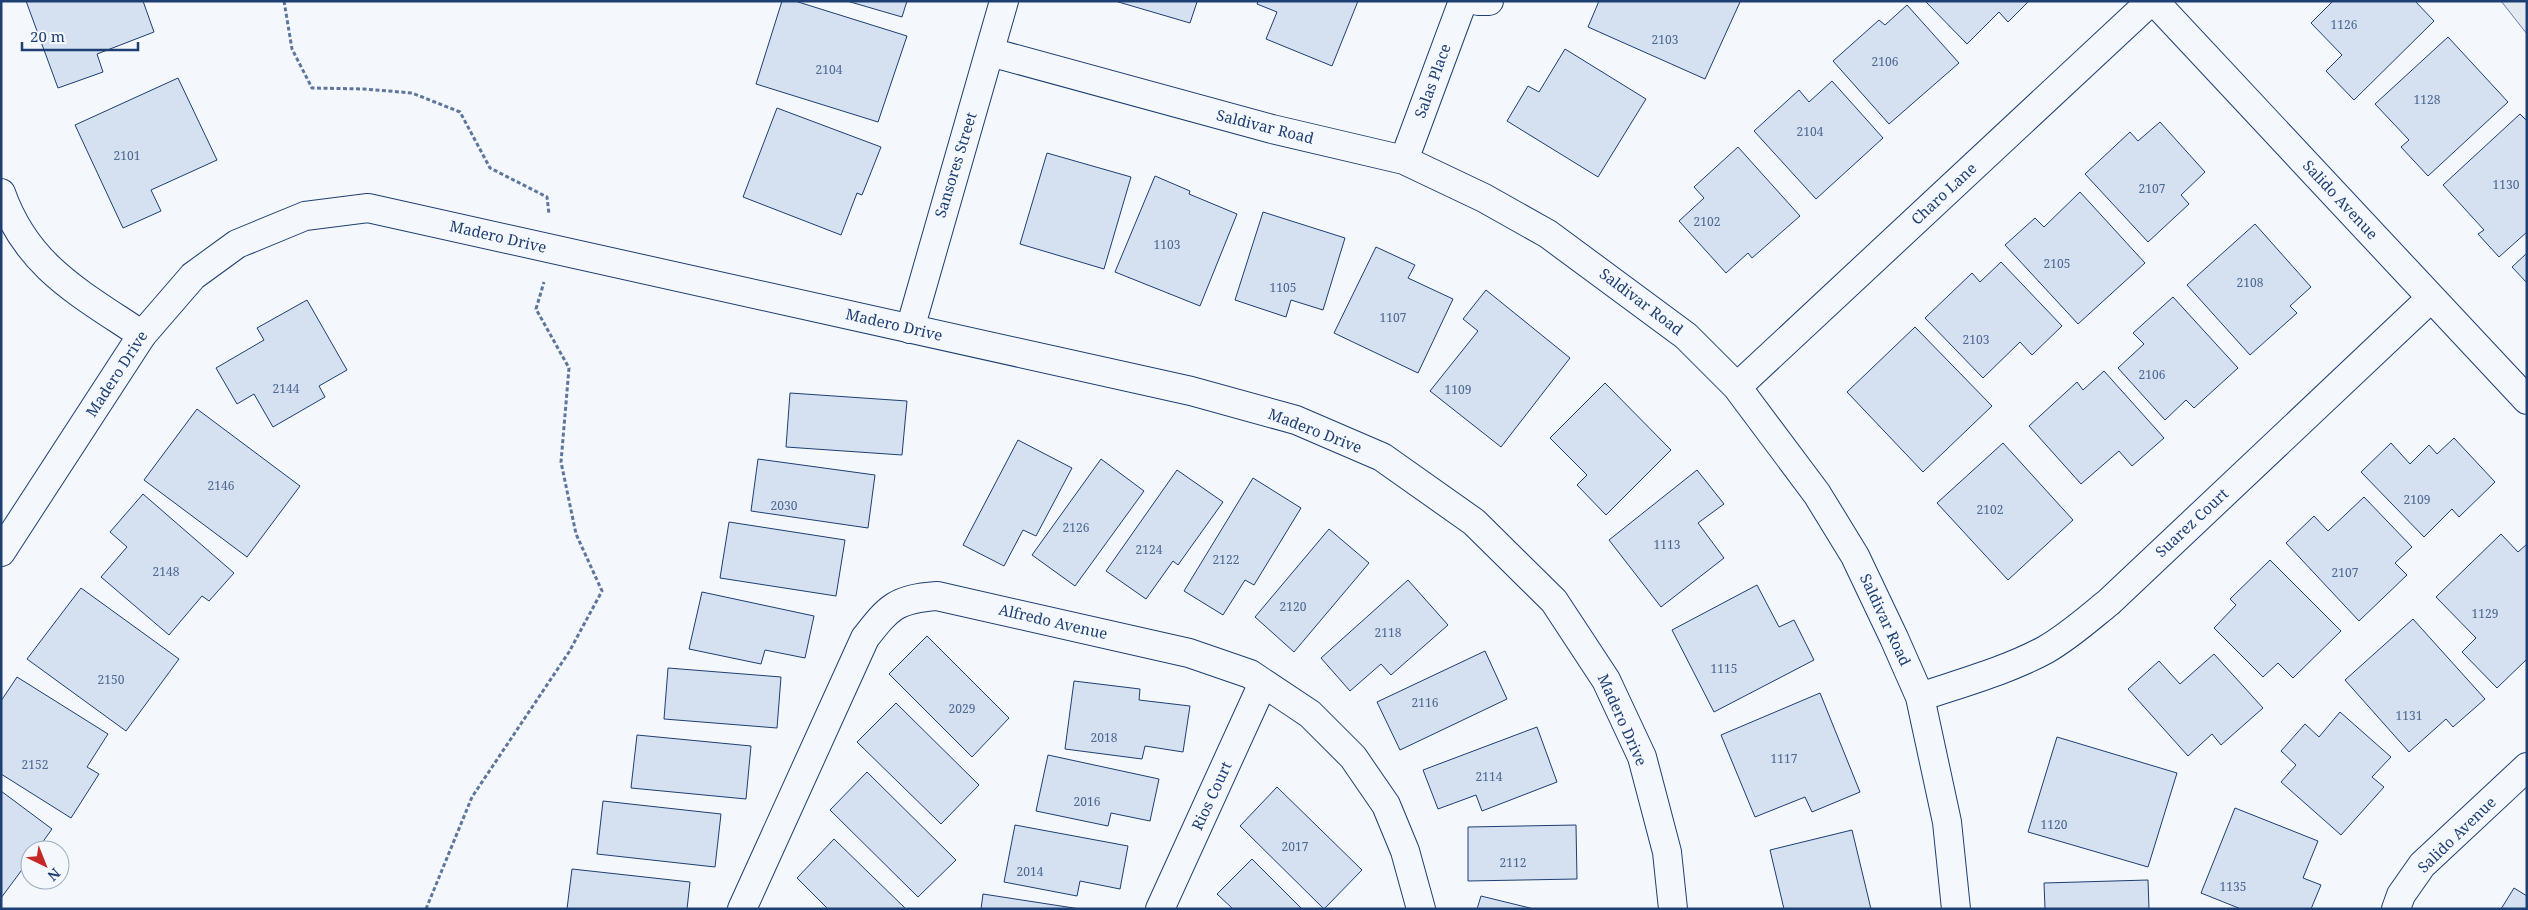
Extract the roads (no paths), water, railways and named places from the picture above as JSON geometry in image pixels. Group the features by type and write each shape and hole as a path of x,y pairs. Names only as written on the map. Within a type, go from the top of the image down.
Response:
{"street":[{"name":"Sansores Street","path":"910,329 1004,1"},
{"name":"Salas Place","path":"1404,160 1463,1"},
{"path":"1478,1 1489,1"},
{"name":"Salido Avenue","path":"2152,1 2527,400"},
{"name":"Charo Lane","path":"1737,387 2152,1"},
{"name":"Saldivar Road","path":"990,52 1272,129 1404,160 1484,198 1548,234 1686,336 1737,387 1817,494 1855,556 1920,697 1947,822 1956,909"},
{"path":"1,192 16,227 26,243 50,270 63,282 142,335"},
{"name":"Madero Drive","path":"1,552 142,335 193,276 237,244 305,216 368,208 1191,391 1296,420 1382,457 1474,522 1554,601 1606,680 1642,757 1667,852 1674,909"},
{"name":"Suarez Court","path":"1920,697 1997,671 2044,650 2074,630 2109,602 2431,298"},
{"name":"Alfredo Avenue","path":"742,909 865,638 886,610 911,598 937,596 1189,653 1250,674 1310,714 1353,757 1386,806 1405,851 1421,909"},
{"name":"Rios Court","path":"1160,909 1263,683"},
{"name":"Salido Avenue","path":"2396,909 2401,895 2422,865 2527,767"}]}
